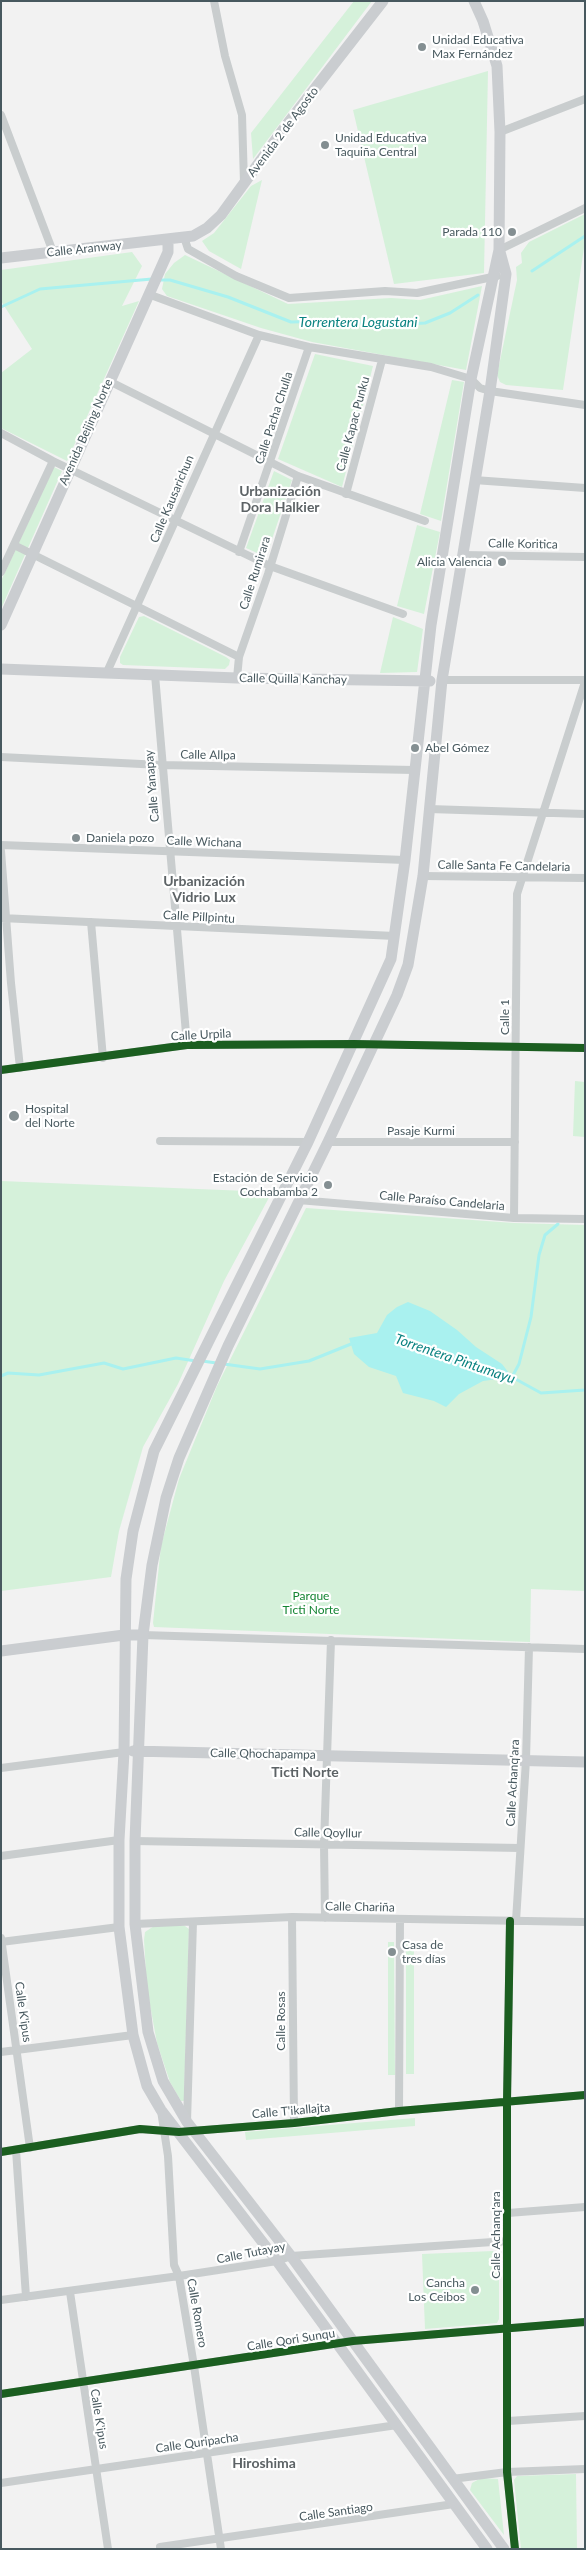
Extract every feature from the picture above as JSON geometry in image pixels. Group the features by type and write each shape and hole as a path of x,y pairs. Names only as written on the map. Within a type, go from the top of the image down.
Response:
{"main road":[{"name":"Avenida 2 de Agosto","path":"168,239 193,236 207,228 221,215 285,127 383,1"},
{"path":"474,1 497,66 500,132 499,250 470,379 431,625 395,936 388,967 354,1044 308,1142 203,1349 154,1451 142,1491 126,1578 124,1752 119,1840 119,1927 133,2035 146,2086 161,2110 278,2261 487,2549"},
{"name":"Calle Aranway","path":"1,258 168,239"},
{"name":"Avenida Beijing Norte","path":"1,625 168,252 168,239"},
{"path":"499,250 506,274 490,391 442,680 423,876 408,965 397,996 374,1045 228,1346 178,1458 166,1498 152,1565 143,1635 135,1841 135,1924 140,1982 154,2058 163,2081 191,2126 291,2256 504,2549"},
{"name":"Calle Quilla Kanchay","path":"1,669 237,678 442,680"},
{"path":"1,1651 124,1635 143,1635"},
{"name":"Calle Qhochapampa","path":"124,1752 585,1762"}],"street":[{"path":"214,1 225,56 242,115 244,184"},
{"path":"500,132 585,99"},
{"path":"1,115 53,252"},
{"path":"499,250 585,208"},
{"path":"184,237 188,249 236,276 289,298 385,291 417,293 506,274"},
{"path":"148,294 259,335 382,360 431,367 470,379 480,388 490,391 585,405"},
{"name":"Calle Kausarichun","path":"107,672 259,335"},
{"name":"Calle Pacha Chulla","path":"240,552 309,346"},
{"name":"Calle Kapac Punku","path":"346,494 382,360"},
{"path":"109,381 298,476 424,521"},
{"path":"1,433 53,461 270,566 403,614"},
{"name":"Avenida Beijing Norte","path":"1,572 53,461"},
{"name":"Calle Rumirara","path":"237,678 238,657 270,566 298,476"},
{"path":"474,480 585,488"},
{"path":"14,545 238,657"},
{"name":"Calle Koritica","path":"462,555 585,557"},
{"name":"Calle Yanapay","path":"155,675 161,765 187,1045"},
{"name":"Calle Quilla Kanchay","path":"442,680 585,681"},
{"name":"Calle 1","path":"514,1218 517,894 585,681"},
{"name":"Calle Allpa","path":"1,757 161,765 414,770"},
{"path":"429,808 585,814"},
{"name":"Calle Wichana","path":"1,845 170,853 405,860"},
{"path":"1,851 3,918 20,1068"},
{"name":"Calle Santa Fe Candelaria","path":"423,876 585,878"},
{"name":"Calle Pillpintu","path":"3,918 395,936"},
{"path":"90,922 103,1058"},
{"path":"1,984 11,983"},
{"name":"Calle Urpila","path":"1,1070 103,1058 187,1045 354,1044 585,1048"},
{"path":"160,1141 308,1142"},
{"name":"Pasaje Kurmi","path":"328,1142 515,1142"},
{"name":"Calle Paraíso Candelaria","path":"298,1200 514,1218 585,1219"},
{"path":"143,1635 585,1649"},
{"path":"325,1918 324,1844 329,1755 331,1640"},
{"name":"Calle Achanq'ara","path":"515,2549 507,2472 507,2101 513,1921 526,1760 529,1647"},
{"name":"Calle Qhochapampa","path":"1,1768 124,1752"},
{"path":"1,1856 119,1840"},
{"name":"Calle Qoyllur","path":"135,1841 520,1848"},
{"name":"Calle Chariña","path":"135,1924 292,1917 585,1922"},
{"name":"Calle Rosas","path":"292,1917 294,2124"},
{"path":"399,2111 400,1919"},
{"path":"191,2126 193,1922"},
{"path":"1,1941 119,1927"},
{"name":"Calle K'ipus","path":"1,1941 30,2148"},
{"path":"1,2052 133,2035"},
{"name":"Calle T'ikallajta","path":"1,2152 140,2130 179,2132 191,2126 294,2124 399,2111 585,2095"},
{"name":"Calle Romero","path":"161,2110 168,2156 174,2265 180,2276 221,2549"},
{"path":"16,2150 26,2296"},
{"path":"508,2213 585,2207"},
{"name":"Calle Tutayay","path":"1,2300 180,2276 278,2261 291,2256 507,2241"},
{"name":"Calle K'ipus","path":"70,2292 108,2549"},
{"name":"Calle Qori Sunqu","path":"1,2394 353,2341 585,2322"},
{"path":"508,2421 585,2416"},
{"name":"Calle Quripacha","path":"1,2483 397,2425"},
{"path":"452,2479 507,2472 585,2470"},
{"name":"Calle Santiago","path":"160,2547 454,2504"}],"green space":[{"path":"354,1 372,1 253,159 251,133"},
{"path":"488,71 484,273 394,284 353,110"},
{"path":"262,180 241,269 209,251 202,241 214,233 251,186"},
{"path":"585,214 585,241 563,390 506,385 500,382 497,375 517,280 516,267 522,263 521,253 529,242"},
{"path":"132,252 142,266 122,306 139,301 67,461 1,428 1,373 32,349 1,301 1,270"},
{"path":"185,255 288,304 391,298 420,300 482,286 466,370 312,342 261,328 167,296 162,289 165,274 174,263"},
{"path":"315,354 373,366 342,487 278,459"},
{"path":"452,380 464,382 441,521 420,514"},
{"path":"54,467 62,471 1,609 1,581"},
{"path":"274,471 292,480 266,557 246,548"},
{"path":"417,525 440,532 424,614 397,606"},
{"path":"144,616 226,657 230,660 229,665 225,669 123,665 120,663 120,657 139,617"},
{"path":"393,617 423,629 417,672 380,673"},
{"path":"575,1081 585,1082 585,1137 573,1136"},
{"path":"1,1181 272,1192 224,1281 178,1384 143,1447 119,1531 111,1577 1,1591"},
{"name":"Parque Ticti Norte","path":"306,1208 514,1223 585,1225 585,1591 531,1589 530,1642 154,1627 161,1546 179,1479 217,1386"},
{"path":"154,1926 185,1926 189,1929 184,2101 181,2101 170,2082 157,2043 147,1989 144,1940 145,1932"},
{"path":"388,1942 394,1942 395,2075 388,2075"},
{"path":"406,1942 414,1942 414,2074 406,2074"},
{"path":"415,2118 415,2126 246,2140 245,2132"},
{"path":"493,2251 499,2258 499,2319 497,2323 425,2329 422,2254"},
{"path":"576,2474 577,2549 521,2549 514,2480 517,2476"},
{"path":"481,2478 498,2479 504,2535 470,2490 472,2483"}],"water":[{"path":"408,1302 430,1311 457,1330 476,1347 502,1364 512,1377 483,1381 459,1394 446,1407 434,1401 403,1393 396,1376 369,1367 354,1354 349,1338 377,1333 387,1315 397,1307"}],"waterway":[{"name":"Torrentera Logustani","path":"532,271 585,236"},
{"name":"Torrentera Logustani","path":"1,307 40,289 152,279"},
{"name":"Torrentera Logustani","path":"159,280 170,280 228,297 291,322 329,321 391,325 425,323 450,313 478,295"},
{"path":"512,1377 519,1364 531,1317 539,1255 545,1235 558,1224"},
{"name":"Torrentera Pintumayu","path":"202,1361 260,1369 309,1361 356,1342"},
{"name":"Torrentera Pintumayu","path":"1,1376 8,1373 39,1375 104,1363 123,1369 176,1358 196,1361"},
{"name":"Torrentera Pintumayu","path":"510,1376 541,1393 585,1390"}],"cycle path":[{"path":"1,1070 187,1045 354,1044 585,1048"},
{"path":"510,1921 507,2101 507,2472 515,2549"},
{"path":"1,2152 140,2129 179,2132 585,2095"},
{"path":"1,2394 353,2341 585,2322"}],"place":[{"name":"Unidad Educativa Max Fernández","path":"422,47"},
{"name":"Unidad Educativa Taquiña Central","path":"325,145"},
{"name":"Parada 110","path":"512,232"},
{"name":"Alicia Valencia","path":"502,562"},
{"name":"Abel Gómez","path":"415,748"},
{"name":"Daniela pozo","path":"76,838"},
{"name":"Hospital del Norte","path":"14,1116"},
{"name":"Estación de Servicio Cochabamba 2","path":"328,1185"},
{"name":"Casa de tres días","path":"392,1952"},
{"name":"Cancha Los Ceibos","path":"475,2290"}],"district":[{"name":"Urbanización Dora Halkier","path":"280,500"},
{"name":"Urbanización Vidrio Lux","path":"204,890"},
{"name":"Ticti Norte","path":"305,1772"},
{"name":"Hiroshima","path":"264,2463"}]}
